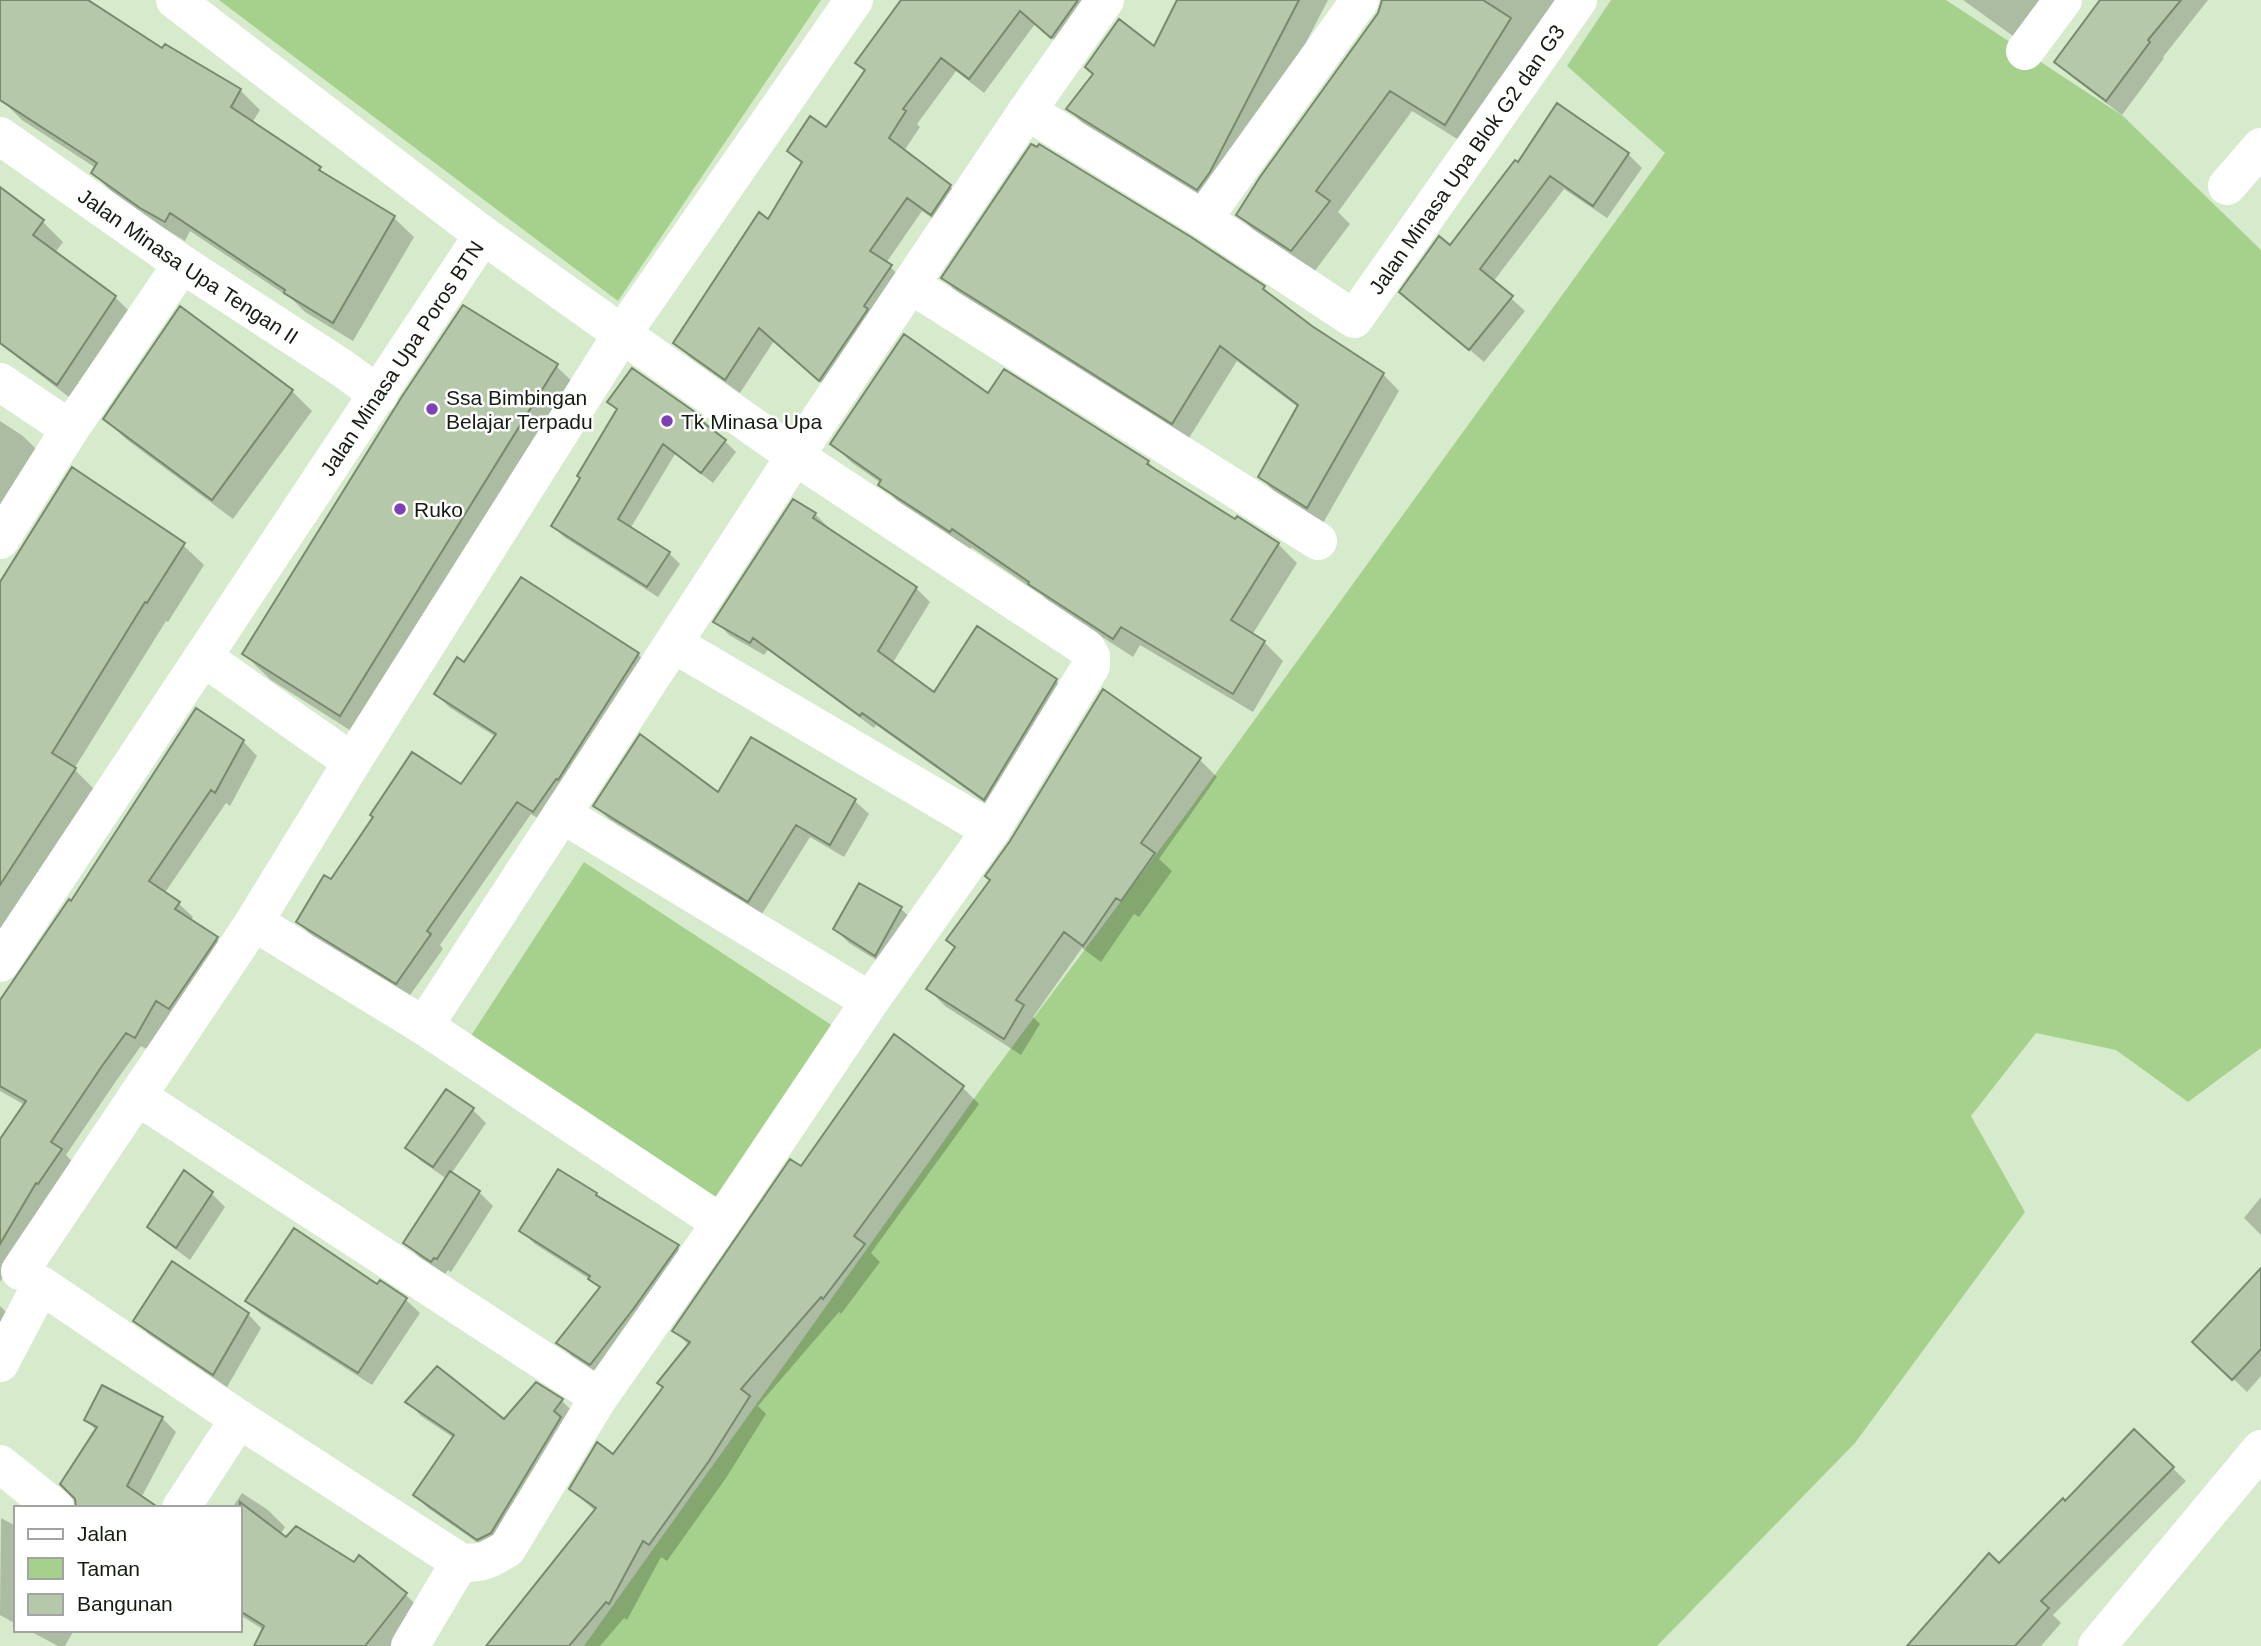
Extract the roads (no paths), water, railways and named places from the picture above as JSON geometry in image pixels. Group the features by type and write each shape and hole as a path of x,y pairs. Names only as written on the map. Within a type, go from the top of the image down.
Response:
{"street":[{"path":"175,0 483,235"},
{"path":"0,1363 20,1273 254,922 622,334 855,0"},
{"path":"424,1026 795,456 1027,110 1105,0"},
{"path":"1027,110 1203,219 1360,0"},
{"name":"Jalan Minasa Upa Blok G2 dan G3","path":"1203,219 1354,318 1578,0"},
{"path":"2025,51 2063,0"},
{"name":"Jalan Minasa Upa Tengan II","path":"0,136 182,264 379,395"},
{"path":"2227,186 2261,147"},
{"name":"Jalan Minasa Upa Poros BTN","path":"0,963 483,235 795,456 1086,648 1091,656 1091,666 991,830"},
{"path":"0,540 182,264"},
{"path":"911,285 1318,541"},
{"path":"0,382 71,429"},
{"path":"20,1273 460,1562 484,1562 507,1549 599,1397 721,1223 870,1001 991,830 674,644"},
{"path":"203,657 352,762"},
{"path":"562,814 870,1001"},
{"path":"254,922 424,1026 721,1223"},
{"path":"137,1096 599,1397"},
{"path":"182,1506 239,1419"},
{"path":"2097,1646 2261,1449"},
{"path":"0,1464 52,1506"},
{"path":"411,1646 460,1562"}],"place":[{"name":"Ssa Bimbingan Belajar Terpadu","path":"432,409"},
{"name":"Tk Minasa Upa","path":"667,421"},
{"name":"Ruko","path":"400,509"}]}
